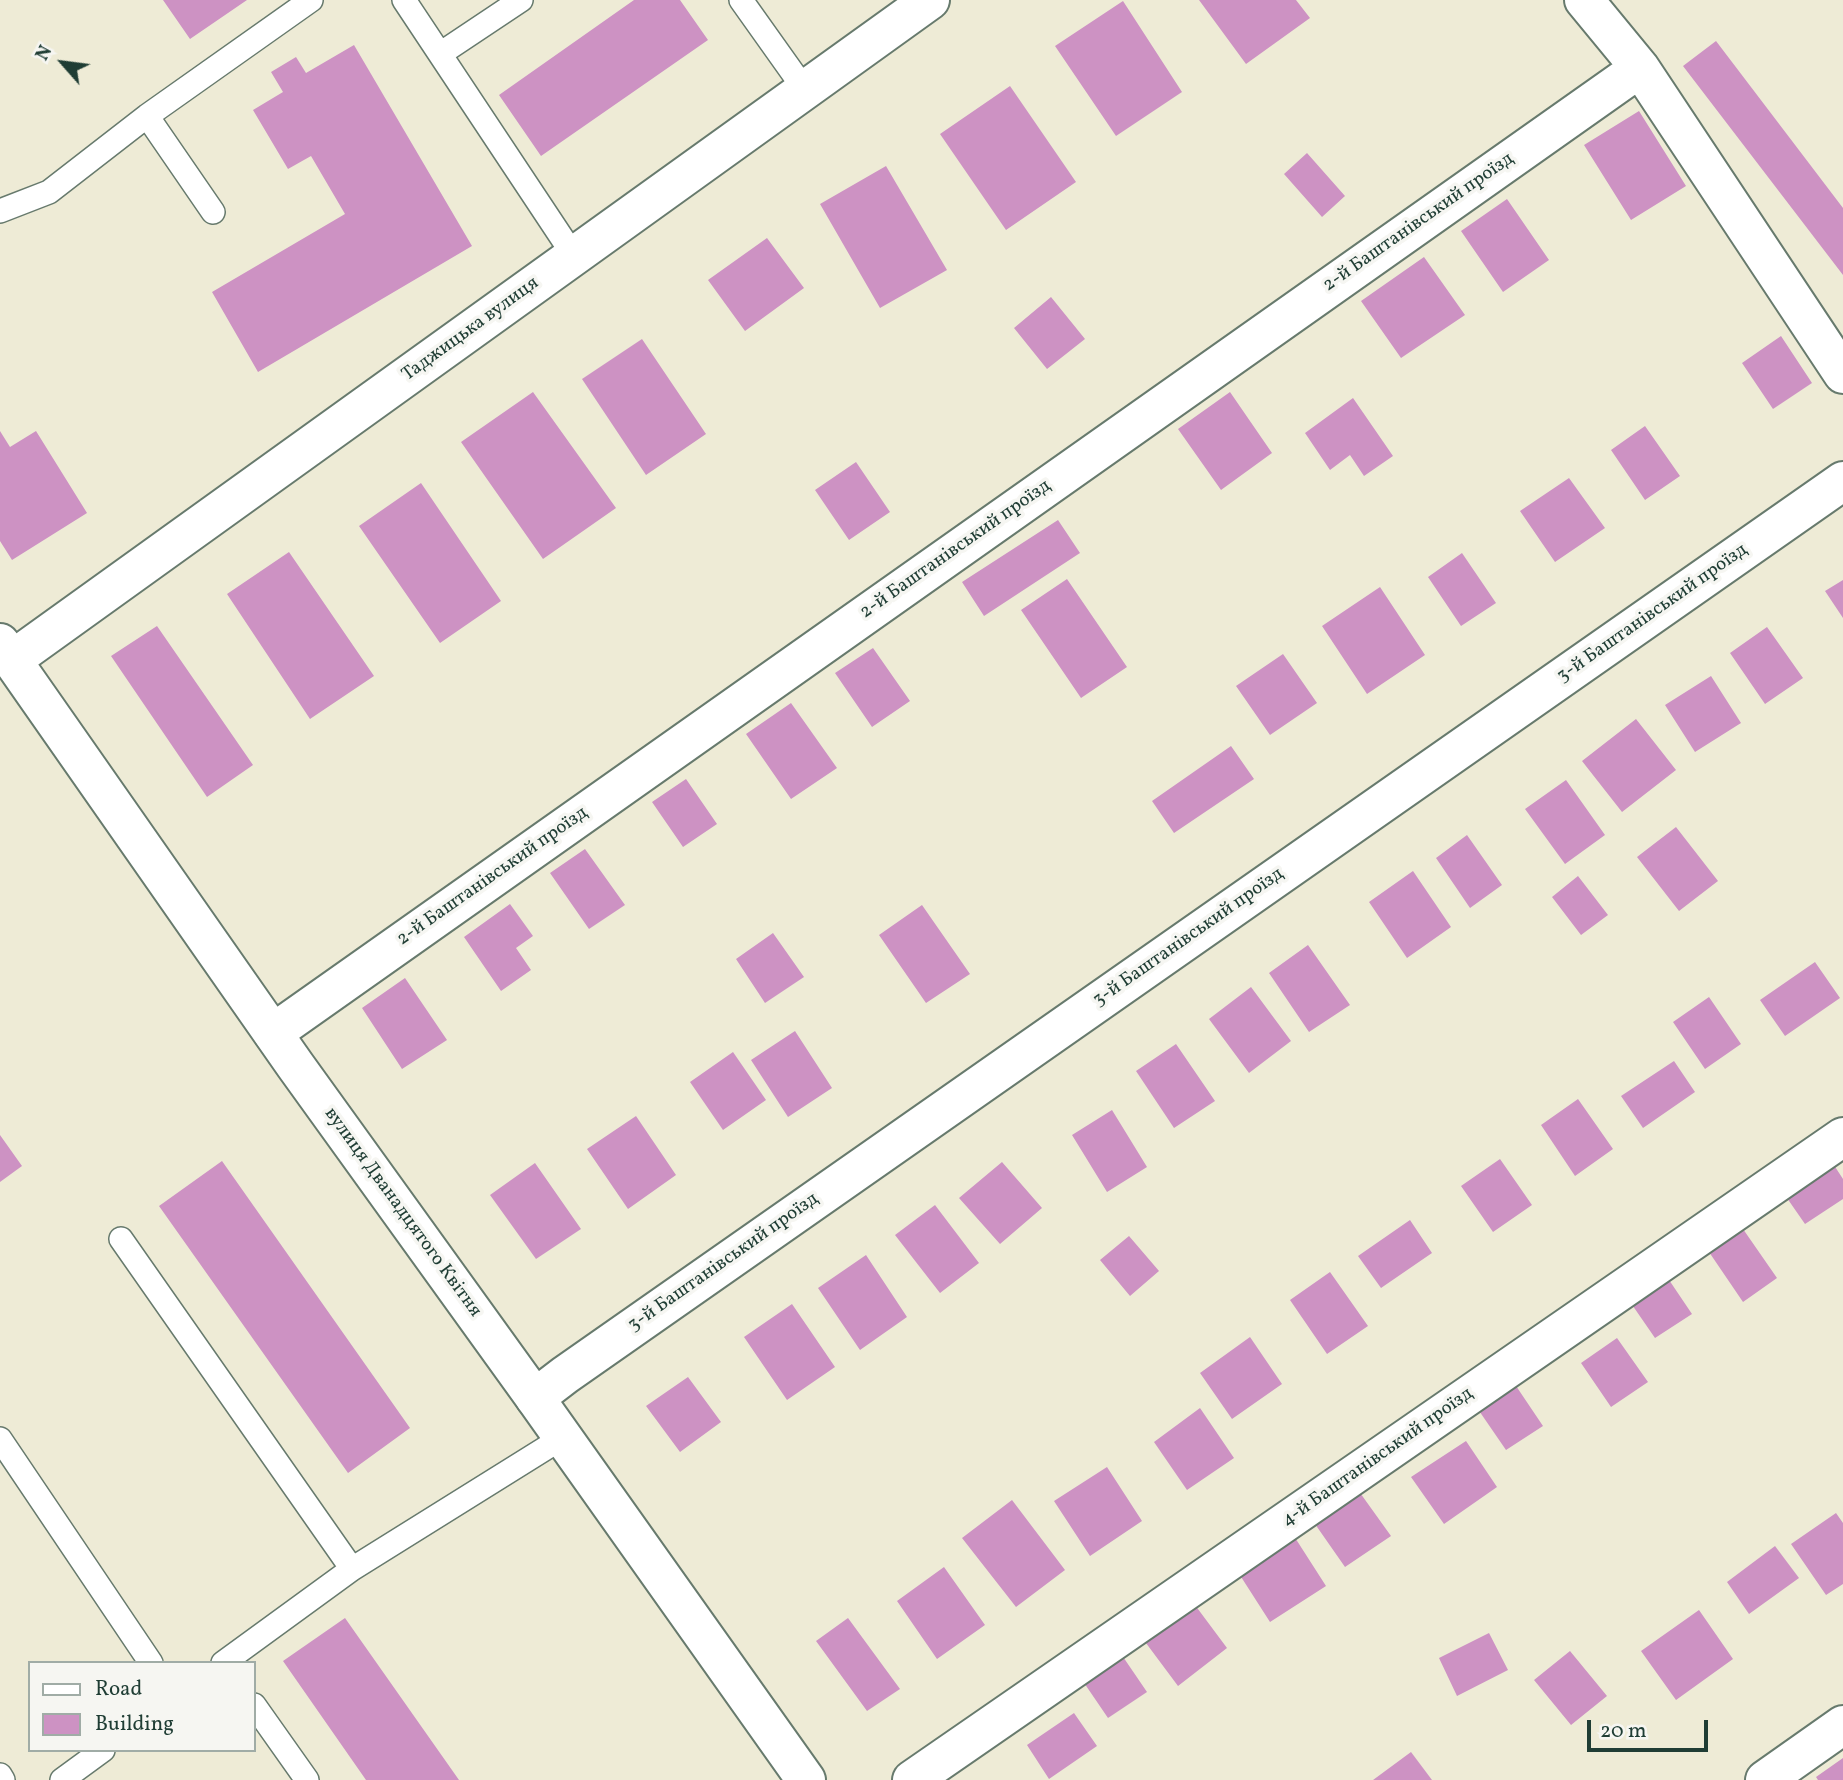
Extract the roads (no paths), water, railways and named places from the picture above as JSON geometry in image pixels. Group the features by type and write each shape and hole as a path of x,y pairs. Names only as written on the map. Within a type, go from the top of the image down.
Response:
{"street":[{"name":"Таджицька вулиця","path":"4,658 574,256 930,0"},
{"path":"1584,0 1640,68 1843,374"},
{"name":"2-й Баштанівський проїзд","path":"273,1033 1640,68"},
{"name":"3-й Баштанівський проїзд","path":"535,1398 1843,481"},
{"name":"вулиця Дванадцятого Квітня","path":"4,658 806,1780"},
{"name":"4-й Баштанівський проїзд","path":"912,1780 1843,1137"},
{"path":"1765,1780 1843,1725"}],"lane":[{"path":"0,211 49,192 147,116 311,0"},
{"path":"404,0 574,256"},
{"path":"440,54 521,0"},
{"path":"741,0 805,90"},
{"path":"147,116 213,212"},
{"path":"121,1239 352,1569"},
{"path":"226,1661 352,1569 562,1438"},
{"path":"0,1439 149,1661"},
{"path":"256,1708 307,1780"},
{"path":"62,1780 100,1752"},
{"path":"0,1775 3,1780"}]}
